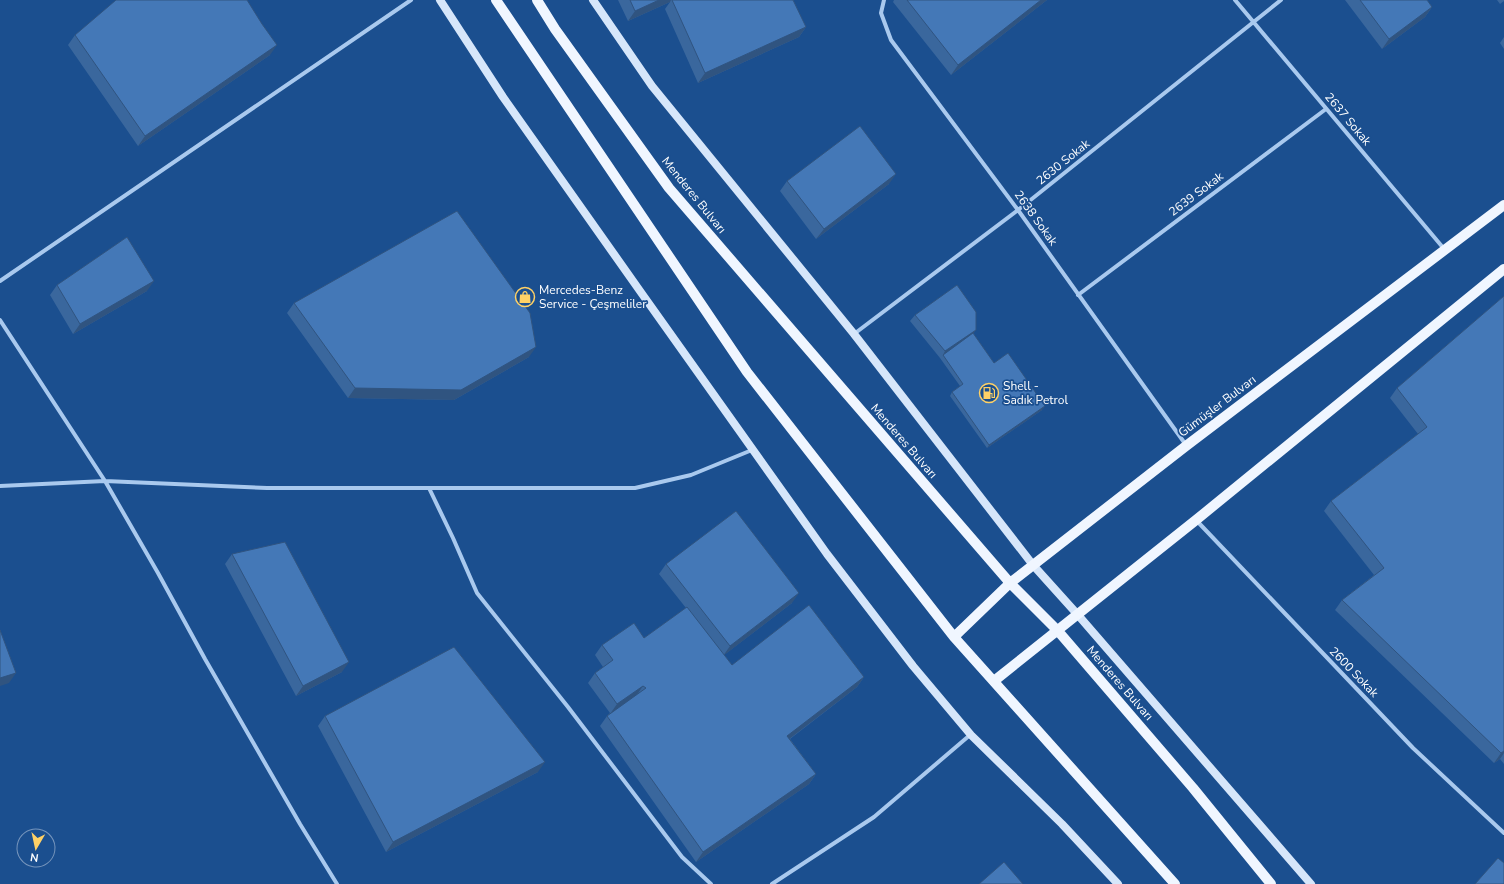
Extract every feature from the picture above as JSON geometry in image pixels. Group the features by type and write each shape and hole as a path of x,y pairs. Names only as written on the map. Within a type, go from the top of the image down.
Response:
{"main road":[{"path":"440,0 503,97 752,450 827,554 909,661 971,735 1062,824 1118,884"},
{"path":"496,0 747,372 954,637 1175,884"},
{"name":"Menderes Bulvarı","path":"537,0 555,29 669,188 1010,583 1058,631 1193,788 1271,884"},
{"path":"593,0 652,86 854,334 1033,565 1078,614 1311,884"},
{"name":"Gümüşler Bulvarı","path":"954,637 1010,583 1186,446 1446,250 1504,204"},
{"path":"994,680 1058,631 1196,520 1504,269"}],"street":[{"path":"0,281 411,0"},
{"name":"2638 Sokak","path":"884,0 881,13 890,40 1018,210 1186,446"},
{"name":"2637 Sokak","path":"1235,0 1446,250"},
{"name":"2630 Sokak","path":"854,334 1018,210 1281,0"},
{"name":"2639 Sokak","path":"1078,295 1326,109"},
{"path":"0,320 105,481 205,659 300,824 337,884"},
{"path":"0,486 105,481 267,488 634,488 691,475 752,450"},
{"path":"429,488 477,593 568,707 682,857 711,884"},
{"name":"2600 Sokak","path":"1196,520 1413,748 1504,833"},
{"path":"772,884 874,817 971,735"}],"building":[{"path":"116,0 247,0 277,45 145,136 75,35"},
{"path":"630,0 659,0 635,11"},
{"path":"672,0 793,0 806,27 705,73"},
{"path":"907,0 1041,0 958,65"},
{"path":"1360,0 1427,0 1432,7 1389,39"},
{"path":"860,126 896,174 824,229 787,181"},
{"path":"457,211 530,313 536,347 461,390 355,388 294,303"},
{"path":"127,237 154,281 80,324 57,285"},
{"path":"957,285 976,312 976,330 945,351 915,315"},
{"path":"1504,296 1504,751 1501,753 1342,600 1384,568 1331,501 1427,427 1397,388"},
{"path":"973,333 994,363 1008,353 1045,406 989,445 952,392 963,384 943,355"},
{"path":"736,511 799,593 730,646 666,564"},
{"path":"285,542 349,662 303,686 232,554"},
{"path":"809,605 864,677 787,736 816,774 703,852 607,716 646,688 643,686 617,704 595,673 613,660 602,645 634,623 644,638 687,607 732,665"},
{"path":"0,630 16,673 0,678"},
{"path":"454,647 545,762 393,842 325,716"},
{"path":"1498,858 1504,863 1504,884 1475,884"},
{"path":"1004,862 1023,884 979,884"}],"place":[{"name":"Mercedes-Benz Service - Çeşmeliler","path":"525,297"},
{"name":"Shell - Sadık Petrol","path":"989,393"}]}
